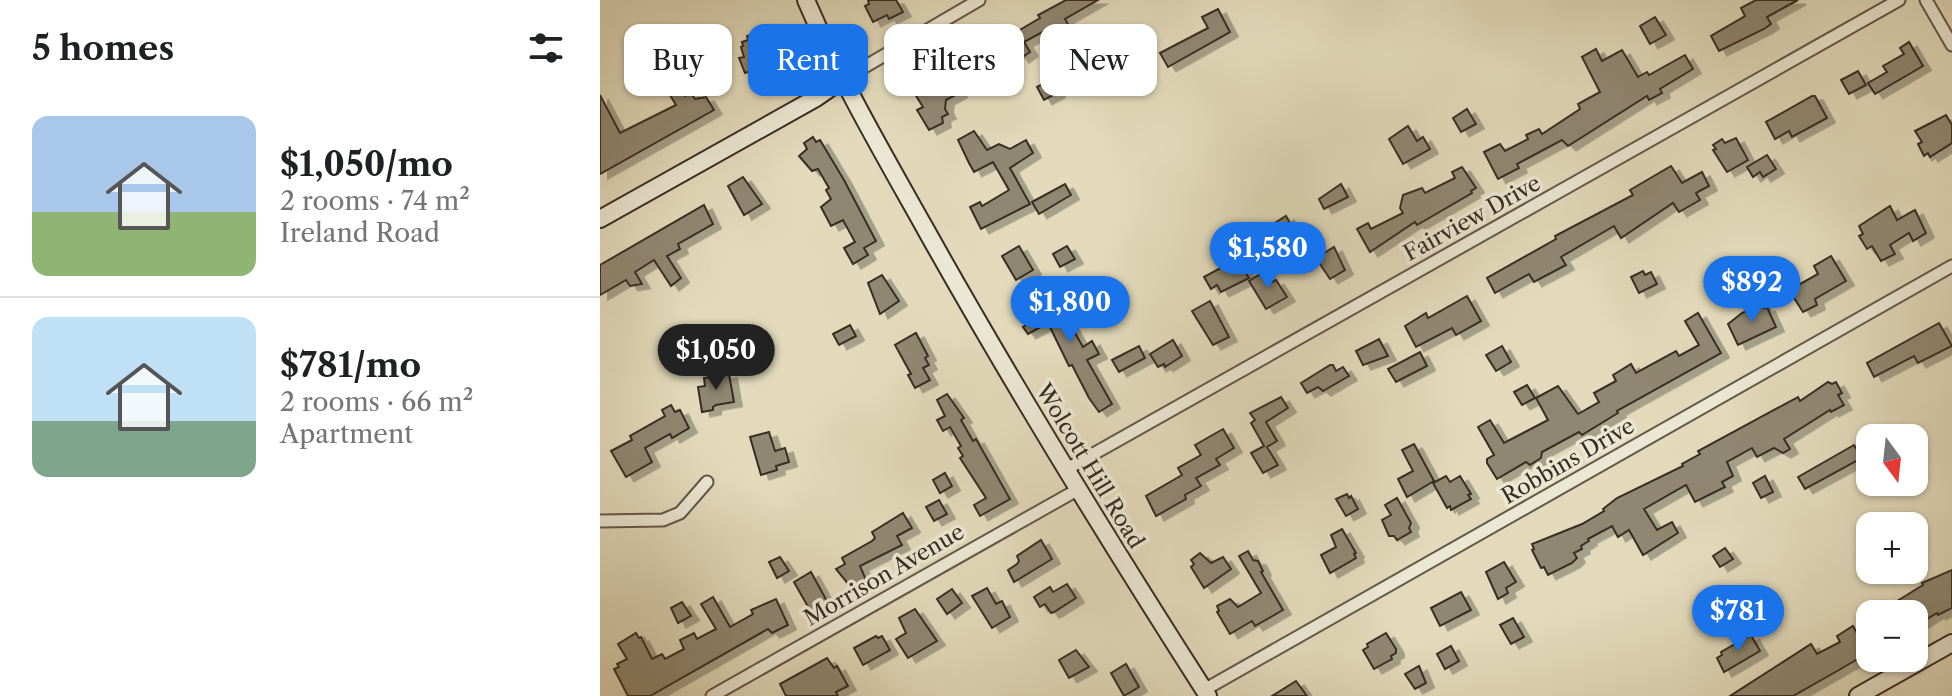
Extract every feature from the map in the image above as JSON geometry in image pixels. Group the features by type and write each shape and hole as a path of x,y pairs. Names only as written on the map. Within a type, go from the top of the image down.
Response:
{"street":[{"name":"Wolcott Hill Road","path":"806,0 817,24"},
{"path":"868,65 979,0"},
{"name":"Fairview Drive","path":"1065,470 1899,0"},
{"path":"1926,0 1952,45"},
{"path":"600,219 819,96"},
{"name":"Wolcott Hill Road","path":"851,96 1065,470 1206,693"},
{"name":"Robbins Drive","path":"1206,693 1952,266"},
{"path":"600,521 663,520 680,513 707,482"},
{"name":"Morrison Avenue","path":"712,696 1077,490"},
{"path":"1858,696 1952,643"}],"building":[{"path":"868,0 896,0 903,12 873,22 865,6 869,4"},
{"path":"1066,0 1098,0 1065,19 1068,24 1040,24 1040,33 1024,42 1024,27 1040,18 1038,15"},
{"path":"1756,0 1798,0 1767,17 1771,24 1764,29 1719,51 1711,36 1745,16 1741,8"},
{"path":"1218,9 1230,32 1168,67 1160,53 1208,28 1202,17"},
{"path":"1655,17 1666,35 1650,44 1640,26"},
{"path":"748,40 748,72 745,73 739,58 744,57 742,42"},
{"path":"1024,42 1030,52 1024,56"},
{"path":"1909,42 1923,66 1875,94 1868,83 1887,72 1883,66 1904,54 1900,48"},
{"path":"1596,49 1602,61 1622,50 1638,77 1647,72 1649,75 1685,55 1693,69 1660,89 1662,93 1649,100 1647,96 1568,146 1562,140 1517,164 1519,168 1498,179 1484,152 1500,144 1505,151 1528,139 1526,135 1539,129 1542,134 1580,109 1578,104 1600,92 1582,57"},
{"path":"1858,71 1866,85 1849,94 1841,80"},
{"path":"600,95 620,133 676,105 671,96 706,97 714,110 600,174"},
{"path":"916,96 953,96 946,100 948,114 942,117 943,123 929,130 917,110 923,107"},
{"path":"1815,96 1827,118 1792,137 1789,131 1775,139 1766,122"},
{"path":"1467,109 1476,124 1461,132 1453,118"},
{"path":"1946,115 1952,125 1952,143 1930,157 1928,153 1924,156 1918,144 1922,142 1915,131"},
{"path":"1408,126 1417,141 1423,137 1430,149 1403,164 1389,139"},
{"path":"974,131 987,150 999,144 1010,149 1026,140 1033,153 1010,168 1030,204 981,229 970,207 980,202 982,206 1009,190 993,162 974,172 958,140"},
{"path":"813,137 816,142 820,140 876,241 864,248 868,255 853,264 844,248 855,242 843,220 831,226 821,207 831,199 826,190 829,188 818,169 812,171 799,156 807,149 804,143"},
{"path":"1736,138 1748,160 1727,172 1713,145 1722,139 1725,143"},
{"path":"1767,155 1776,169 1763,177 1760,172 1753,177 1747,167"},
{"path":"1671,166 1682,183 1702,172 1709,186 1696,193 1700,200 1679,212 1673,203 1621,238 1614,226 1561,257 1566,265 1534,282 1529,274 1495,293 1487,278 1556,239 1555,236 1633,195 1630,190"},
{"path":"1462,167 1476,188 1472,193 1417,225 1415,222 1370,252 1357,229 1368,223 1371,229 1403,213 1400,208 1403,195 1422,188 1425,193 1455,178 1452,172"},
{"path":"743,177 762,204 744,215 728,186"},
{"path":"1065,184 1071,195 1039,214 1032,202"},
{"path":"1341,184 1348,197 1324,209 1319,199"},
{"path":"704,205 713,224 678,244 680,249 667,256 681,278 671,286 654,260 635,272 642,284 630,286 626,280 600,295 600,265"},
{"path":"1890,206 1897,220 1915,210 1926,233 1913,241 1909,233 1890,245 1895,254 1881,261 1872,246 1867,249 1859,236 1863,234 1859,226"},
{"path":"1286,216 1293,228 1280,236 1273,224"},
{"path":"1019,246 1033,270 1016,280 1002,256"},
{"path":"1067,246 1075,259 1060,267 1053,254"},
{"path":"1334,247 1345,270 1330,279 1316,258"},
{"path":"1831,256 1846,281 1815,299 1817,305 1803,312 1789,290 1818,274 1814,266"},
{"path":"1237,259 1249,278 1221,292 1217,285 1211,289 1204,277"},
{"path":"1265,271 1272,282 1276,280 1287,297 1266,309 1249,281"},
{"path":"1643,271 1645,275 1651,272 1657,284 1639,293 1631,277"},
{"path":"1739,272 1746,285 1723,296 1718,286"},
{"path":"882,275 899,301 880,314 868,283"},
{"path":"1049,289 1056,303 1070,295 1077,307 1066,317 1083,347 1092,341 1099,354 1087,360 1112,404 1099,412 1072,365 1069,366 1048,323 1028,334 1023,327 1041,315 1032,298"},
{"path":"1467,296 1481,321 1456,335 1452,328 1416,347 1405,326 1426,313 1428,318"},
{"path":"1210,301 1229,337 1213,345 1192,311"},
{"path":"1762,303 1776,327 1738,345 1728,324"},
{"path":"1698,313 1721,353 1617,411 1582,435 1579,432 1542,452 1541,458 1530,465 1526,462 1497,479 1487,463 1487,459 1494,455 1478,427 1490,420 1504,443 1548,420 1536,398 1558,386 1578,414 1599,402 1594,393 1616,381 1613,375 1631,364 1636,373 1676,351 1679,356 1699,345 1685,321"},
{"path":"1939,323 1952,346 1918,363 1914,356 1874,377 1867,363"},
{"path":"850,325 856,336 839,345 833,334"},
{"path":"916,333 928,356 925,358 929,365 923,368 930,380 915,388 895,345"},
{"path":"1379,339 1388,356 1363,365 1356,351"},
{"path":"1173,340 1182,356 1165,367 1164,364 1158,367 1150,354"},
{"path":"1139,346 1145,358 1119,372 1112,360"},
{"path":"1502,346 1511,362 1496,371 1486,355"},
{"path":"1420,352 1427,366 1396,382 1388,369"},
{"path":"1330,365 1336,371 1343,367 1349,376 1323,391 1318,387 1307,393 1301,383"},
{"path":"729,374 734,402 716,405 713,410 702,412 698,387 705,386 704,378"},
{"path":"1828,382 1836,382 1844,405 1830,410 1784,439 1790,449 1783,453 1774,448 1757,457 1752,448 1727,462 1733,476 1722,482 1725,487 1695,502 1686,485 1644,509 1657,530 1672,522 1678,533 1643,555 1629,530 1618,537 1612,526 1588,539 1581,546 1582,549 1574,553 1577,558 1572,563 1548,575 1544,567 1541,568 1532,544 1582,524 1604,511 1617,498 1683,466 1700,454 1698,451 1798,397 1800,401"},
{"path":"1527,385 1535,398 1522,405 1514,392"},
{"path":"947,394 1010,499 980,516 974,505 986,498 960,458 963,456 958,448 961,446 950,427 943,431 937,420 945,416 937,400"},
{"path":"1281,397 1288,408 1266,422 1277,441 1267,447 1278,465 1263,473 1251,453 1264,446 1251,423 1255,420 1250,413"},
{"path":"671,405 675,412 680,410 689,428 672,438 670,434 645,448 652,462 626,477 611,451 665,416 662,410"},
{"path":"1223,429 1234,448 1216,459 1220,465 1196,478 1201,486 1185,495 1186,499 1156,516 1146,496 1182,475 1178,468 1201,455 1195,445"},
{"path":"769,432 775,451 785,448 789,462 761,475 750,437"},
{"path":"1414,444 1434,481 1407,497 1398,479 1413,471 1402,450"},
{"path":"1854,445 1856,448 1856,461 1805,489 1798,477"},
{"path":"945,473 952,486 940,493 933,480"},
{"path":"1446,476 1450,482 1460,476 1471,494 1468,495 1471,499 1451,510 1433,483"},
{"path":"1765,476 1773,492 1761,498 1753,483"},
{"path":"1347,494 1358,509 1346,516 1336,499"},
{"path":"1397,498 1411,523 1411,532 1397,540 1389,536 1382,520 1391,515 1385,505"},
{"path":"939,500 947,514 934,521 926,507"},
{"path":"903,513 912,528 897,536 902,545 860,566 866,580 852,588 836,569 845,564 842,558 872,541 875,538 872,532"},
{"path":"1342,529 1356,558 1330,573 1321,555 1336,547 1331,535"},
{"path":"1041,540 1052,559 1014,582 1008,570 1019,561 1017,556"},
{"path":"1725,548 1733,559 1720,567 1713,556"},
{"path":"1248,551 1253,560 1258,561 1283,610 1255,626 1252,621 1230,634 1217,612 1217,606 1230,599 1238,607 1261,593 1239,556"},
{"path":"1200,553 1211,563 1223,557 1231,569 1204,588 1191,567 1194,564 1191,560"},
{"path":"780,557 789,571 777,578 769,562"},
{"path":"1504,562 1516,582 1506,588 1508,593 1498,599 1486,572"},
{"path":"1952,570 1952,608 1928,618 1928,600 1899,600 1922,584 1928,584 1928,580"},
{"path":"811,572 828,603 811,612 794,582"},
{"path":"1067,584 1076,598 1054,612 1051,613 1045,604 1040,607 1034,597 1050,587 1053,592"},
{"path":"987,588 996,604 1002,601 1010,617 992,628 972,596"},
{"path":"952,589 962,603 947,614 937,599"},
{"path":"1461,592 1471,610 1440,626 1431,608"},
{"path":"713,597 730,627 753,614 751,610 776,599 788,625 772,633 768,629 650,696 628,696 614,669 627,659 618,644 636,633 652,659 662,654 665,659 684,649 680,640 694,633 697,639 716,629 701,604"},
{"path":"682,602 691,616 678,623 671,608"},
{"path":"915,609 937,641 908,658 896,639 906,633 899,618"},
{"path":"1513,618 1524,637 1511,644 1500,625"},
{"path":"1853,626 1856,631 1856,660 1793,696 1730,696 1811,644 1817,654 1840,642 1837,636"},
{"path":"1386,633 1396,653 1391,656 1392,659 1374,669 1363,650 1368,647 1367,644"},
{"path":"1751,635 1760,651 1724,672 1717,658 1722,655 1721,652"},
{"path":"882,636 890,650 863,665 854,648"},
{"path":"1451,646 1459,661 1445,669 1437,654"},
{"path":"1076,650 1089,667 1069,678 1059,660"},
{"path":"827,658 834,668 837,666 848,686 836,692 838,696 786,696 780,684"},
{"path":"1126,664 1139,687 1124,696 1111,673"},
{"path":"1419,666 1426,683 1415,689 1405,674"},
{"path":"1296,681 1307,696 1272,696"}]}
